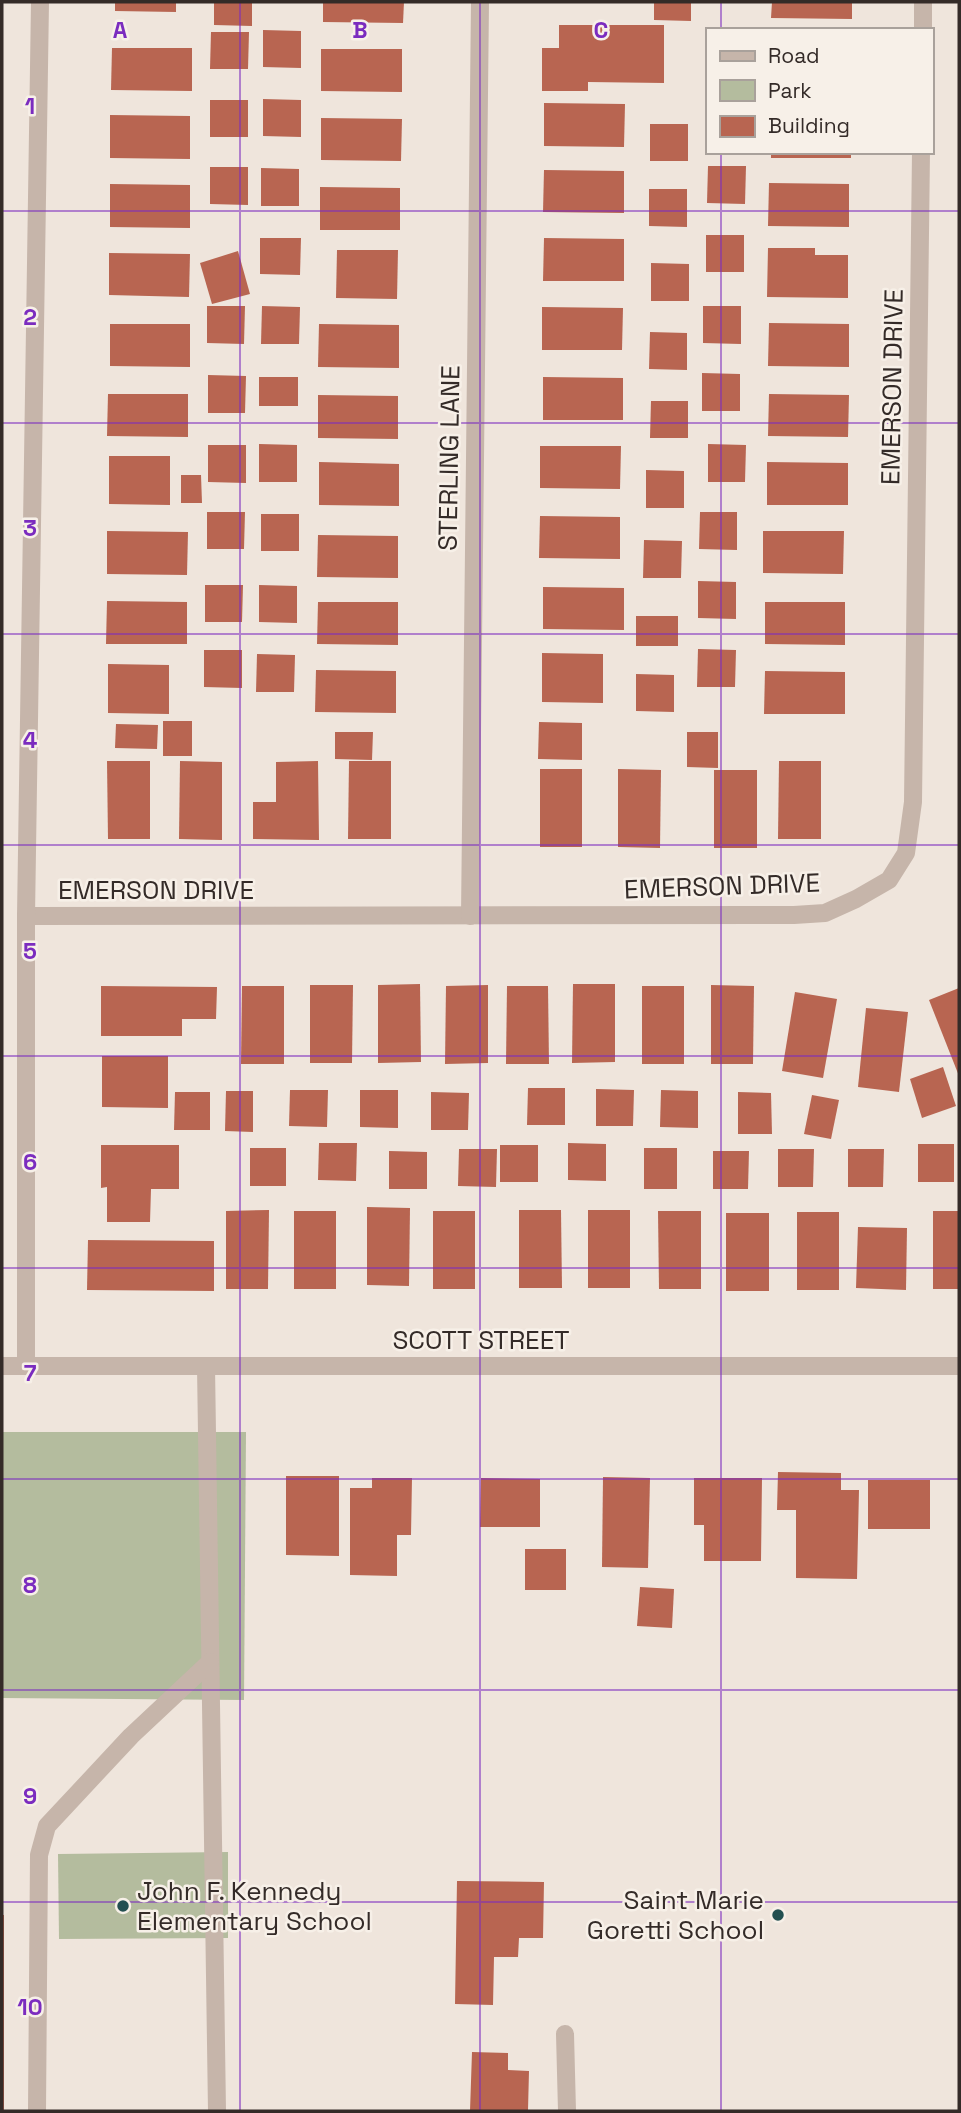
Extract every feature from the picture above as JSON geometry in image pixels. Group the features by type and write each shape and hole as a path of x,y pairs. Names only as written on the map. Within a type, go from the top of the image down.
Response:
{"street":[{"path":"26,1366 26,916 40,2"},
{"name":"STERLING LANE","path":"470,916 481,2"},
{"path":"923,2 923,28"},
{"name":"EMERSON DRIVE","path":"26,916 780,915 825,913 889,880 906,853 913,802 921,154"},
{"name":"SCOTT STREET","path":"2,1366 959,1366"},
{"path":"206,1366 217,2111"},
{"path":"37,2111 39,1854 47,1826 131,1736 211,1662"},
{"path":"565,2034 566,2111"}],"green space":[{"path":"2,1432 246,1432 244,1700 2,1698"},
{"path":"228,1852 228,1938 59,1939 58,1854"}],"building":[{"path":"115,2 176,2 176,12 115,11"},
{"path":"214,2 252,2 252,26 214,25"},
{"path":"323,2 404,2 403,23 323,22"},
{"path":"654,2 691,2 691,21 654,20"},
{"path":"772,2 852,2 852,19 771,18"},
{"path":"559,25 664,25 664,83 588,82 588,91 542,91 542,48 559,48"},
{"path":"263,30 301,31 301,68 263,67"},
{"path":"211,32 249,32 248,69 210,69"},
{"path":"112,48 192,48 192,91 111,90"},
{"path":"321,49 402,49 402,92 321,91"},
{"path":"263,99 301,100 301,137 263,136"},
{"path":"210,100 248,100 248,137 210,137"},
{"path":"544,103 625,104 624,147 544,146"},
{"path":"110,115 190,116 190,159 110,158"},
{"path":"321,118 402,119 401,161 321,160"},
{"path":"650,124 688,124 688,161 650,161"},
{"path":"771,154 851,154 851,158 771,158"},
{"path":"708,166 746,166 745,204 707,203"},
{"path":"210,167 248,167 248,205 210,204"},
{"path":"261,168 299,169 299,206 261,206"},
{"path":"544,170 624,171 624,213 543,212"},
{"path":"769,183 849,184 849,227 768,226"},
{"path":"110,184 190,185 190,228 110,227"},
{"path":"320,187 400,188 400,230 320,230"},
{"path":"649,189 687,189 687,227 649,226"},
{"path":"706,235 744,235 744,272 706,272"},
{"path":"260,238 301,238 300,275 260,274"},
{"path":"544,238 624,239 624,281 543,281"},
{"path":"768,248 815,248 815,255 848,255 848,298 767,297"},
{"path":"337,250 398,250 397,299 336,298"},
{"path":"238,251 250,294 212,304 200,263"},
{"path":"109,253 190,254 189,297 109,295"},
{"path":"651,263 689,264 689,301 651,301"},
{"path":"207,306 245,306 244,344 207,343"},
{"path":"262,306 300,307 299,344 261,344"},
{"path":"703,306 741,306 741,344 703,343"},
{"path":"542,307 623,308 622,350 542,350"},
{"path":"769,323 849,324 849,367 768,366"},
{"path":"110,324 190,324 190,367 110,366"},
{"path":"319,324 399,325 399,368 318,367"},
{"path":"650,332 687,333 687,370 649,369"},
{"path":"702,373 740,374 740,411 702,411"},
{"path":"208,375 246,376 245,413 208,413"},
{"path":"259,377 298,377 298,406 259,406"},
{"path":"543,377 623,378 623,420 543,420"},
{"path":"108,394 188,394 188,437 107,436"},
{"path":"769,394 849,395 848,437 768,436"},
{"path":"318,395 398,396 398,439 318,438"},
{"path":"651,401 688,401 688,438 650,438"},
{"path":"259,444 297,445 297,482 259,482"},
{"path":"708,444 746,445 745,482 708,482"},
{"path":"208,445 246,445 246,483 208,482"},
{"path":"540,446 621,446 620,489 540,488"},
{"path":"109,456 170,456 170,505 109,504"},
{"path":"319,462 399,464 399,506 319,505"},
{"path":"767,462 848,463 848,505 767,505"},
{"path":"646,470 684,471 684,508 646,508"},
{"path":"181,475 201,475 202,503 181,503"},
{"path":"207,512 245,512 244,549 207,549"},
{"path":"700,512 737,512 737,550 699,549"},
{"path":"261,514 299,514 299,551 261,551"},
{"path":"540,516 620,517 620,559 539,558"},
{"path":"107,531 188,532 187,575 107,574"},
{"path":"763,531 844,531 843,574 763,573"},
{"path":"318,535 398,536 398,578 317,577"},
{"path":"644,540 682,541 681,578 643,578"},
{"path":"698,581 736,582 736,619 698,618"},
{"path":"205,585 243,585 242,622 205,622"},
{"path":"259,585 297,586 297,623 259,622"},
{"path":"543,587 624,588 624,630 543,629"},
{"path":"107,601 187,602 187,644 106,644"},
{"path":"318,602 398,602 398,645 317,644"},
{"path":"765,602 845,602 845,645 765,644"},
{"path":"636,616 678,616 678,646 636,646"},
{"path":"698,649 736,650 735,687 697,687"},
{"path":"204,650 242,650 242,688 204,687"},
{"path":"542,653 603,654 603,703 542,702"},
{"path":"257,654 295,655 294,692 256,692"},
{"path":"108,664 169,665 169,714 108,713"},
{"path":"316,670 396,671 396,713 315,712"},
{"path":"765,671 845,672 845,714 764,714"},
{"path":"636,674 674,675 674,712 636,711"},
{"path":"163,721 192,721 192,756 163,756"},
{"path":"539,722 582,723 582,760 538,759"},
{"path":"116,724 158,725 157,749 115,748"},
{"path":"335,732 373,732 372,760 335,759"},
{"path":"687,732 718,732 718,768 687,767"},
{"path":"107,761 150,761 150,839 108,839"},
{"path":"180,761 222,762 222,840 179,839"},
{"path":"318,761 319,840 253,839 253,802 276,802 276,762"},
{"path":"349,761 391,761 391,839 348,839"},
{"path":"779,761 821,761 821,839 778,839"},
{"path":"540,769 582,769 582,847 540,847"},
{"path":"618,769 661,770 660,848 618,847"},
{"path":"714,770 757,770 757,848 714,848"},
{"path":"420,984 421,1062 378,1063 378,985"},
{"path":"573,984 615,984 615,1062 572,1063"},
{"path":"310,985 353,985 352,1063 310,1063"},
{"path":"488,985 488,1063 445,1064 446,986"},
{"path":"711,985 754,986 753,1064 711,1064"},
{"path":"101,986 217,987 216,1019 182,1019 182,1036 101,1036"},
{"path":"242,986 284,986 284,1064 241,1064"},
{"path":"507,986 548,986 549,1064 506,1064"},
{"path":"642,986 684,986 684,1064 642,1064"},
{"path":"959,988 959,1076 929,1000"},
{"path":"795,992 837,999 823,1078 782,1071"},
{"path":"866,1008 908,1012 899,1092 858,1087"},
{"path":"102,1056 168,1056 168,1108 102,1107"},
{"path":"943,1067 956,1106 922,1118 910,1079"},
{"path":"528,1088 565,1088 565,1125 527,1125"},
{"path":"596,1089 634,1090 633,1126 596,1126"},
{"path":"290,1090 328,1090 327,1127 289,1126"},
{"path":"360,1090 398,1090 398,1128 360,1127"},
{"path":"661,1090 698,1091 698,1128 660,1127"},
{"path":"226,1091 253,1091 253,1132 225,1131"},
{"path":"175,1092 210,1092 210,1130 174,1130"},
{"path":"431,1092 469,1093 468,1130 431,1130"},
{"path":"738,1092 771,1093 772,1134 738,1134"},
{"path":"812,1095 839,1100 831,1139 804,1134"},
{"path":"319,1143 357,1143 356,1181 318,1180"},
{"path":"568,1143 606,1144 606,1181 568,1180"},
{"path":"918,1144 954,1144 954,1182 918,1182"},
{"path":"101,1145 179,1145 179,1189 151,1189 150,1222 107,1222 107,1187 101,1188"},
{"path":"500,1145 538,1145 538,1182 500,1182"},
{"path":"250,1148 286,1148 286,1186 250,1186"},
{"path":"644,1148 677,1148 677,1189 644,1189"},
{"path":"459,1149 497,1149 496,1187 458,1186"},
{"path":"778,1149 814,1149 813,1187 778,1187"},
{"path":"848,1149 884,1149 883,1187 848,1187"},
{"path":"389,1151 427,1152 427,1189 389,1189"},
{"path":"713,1151 749,1151 748,1189 713,1189"},
{"path":"367,1207 410,1208 409,1286 367,1285"},
{"path":"269,1210 268,1289 226,1289 226,1211"},
{"path":"519,1210 561,1210 562,1288 519,1288"},
{"path":"588,1210 630,1210 630,1288 588,1288"},
{"path":"294,1211 336,1211 336,1289 294,1289"},
{"path":"433,1211 475,1211 475,1289 433,1289"},
{"path":"658,1211 701,1211 701,1289 659,1289"},
{"path":"933,1211 959,1211 959,1289 933,1289"},
{"path":"797,1212 839,1212 839,1290 797,1290"},
{"path":"726,1213 769,1213 769,1291 726,1291"},
{"path":"858,1227 907,1228 906,1290 856,1288"},
{"path":"88,1240 214,1241 214,1291 87,1290"},
{"path":"778,1472 841,1473 841,1490 859,1490 857,1579 796,1578 796,1510 777,1510"},
{"path":"286,1476 339,1476 339,1556 286,1555"},
{"path":"603,1477 650,1478 648,1568 602,1567"},
{"path":"372,1478 412,1478 411,1535 397,1535 397,1576 350,1575 350,1488 372,1488"},
{"path":"481,1478 540,1479 540,1527 480,1527"},
{"path":"694,1478 762,1478 761,1561 704,1561 704,1525 694,1525"},
{"path":"868,1480 930,1480 930,1529 868,1529"},
{"path":"525,1549 566,1549 566,1590 525,1590"},
{"path":"640,1587 674,1589 672,1628 637,1626"},
{"path":"457,1881 544,1882 543,1938 519,1938 518,1957 494,1957 493,2005 455,2004"},
{"path":"4,1915 4,2111 2,2111"},
{"path":"472,2052 508,2053 508,2070 529,2071 528,2110 470,2111"}],"place":[{"name":"John F. Kennedy Elementary School","path":"123,1906"},
{"name":"Saint Marie Goretti School","path":"778,1915"}]}
